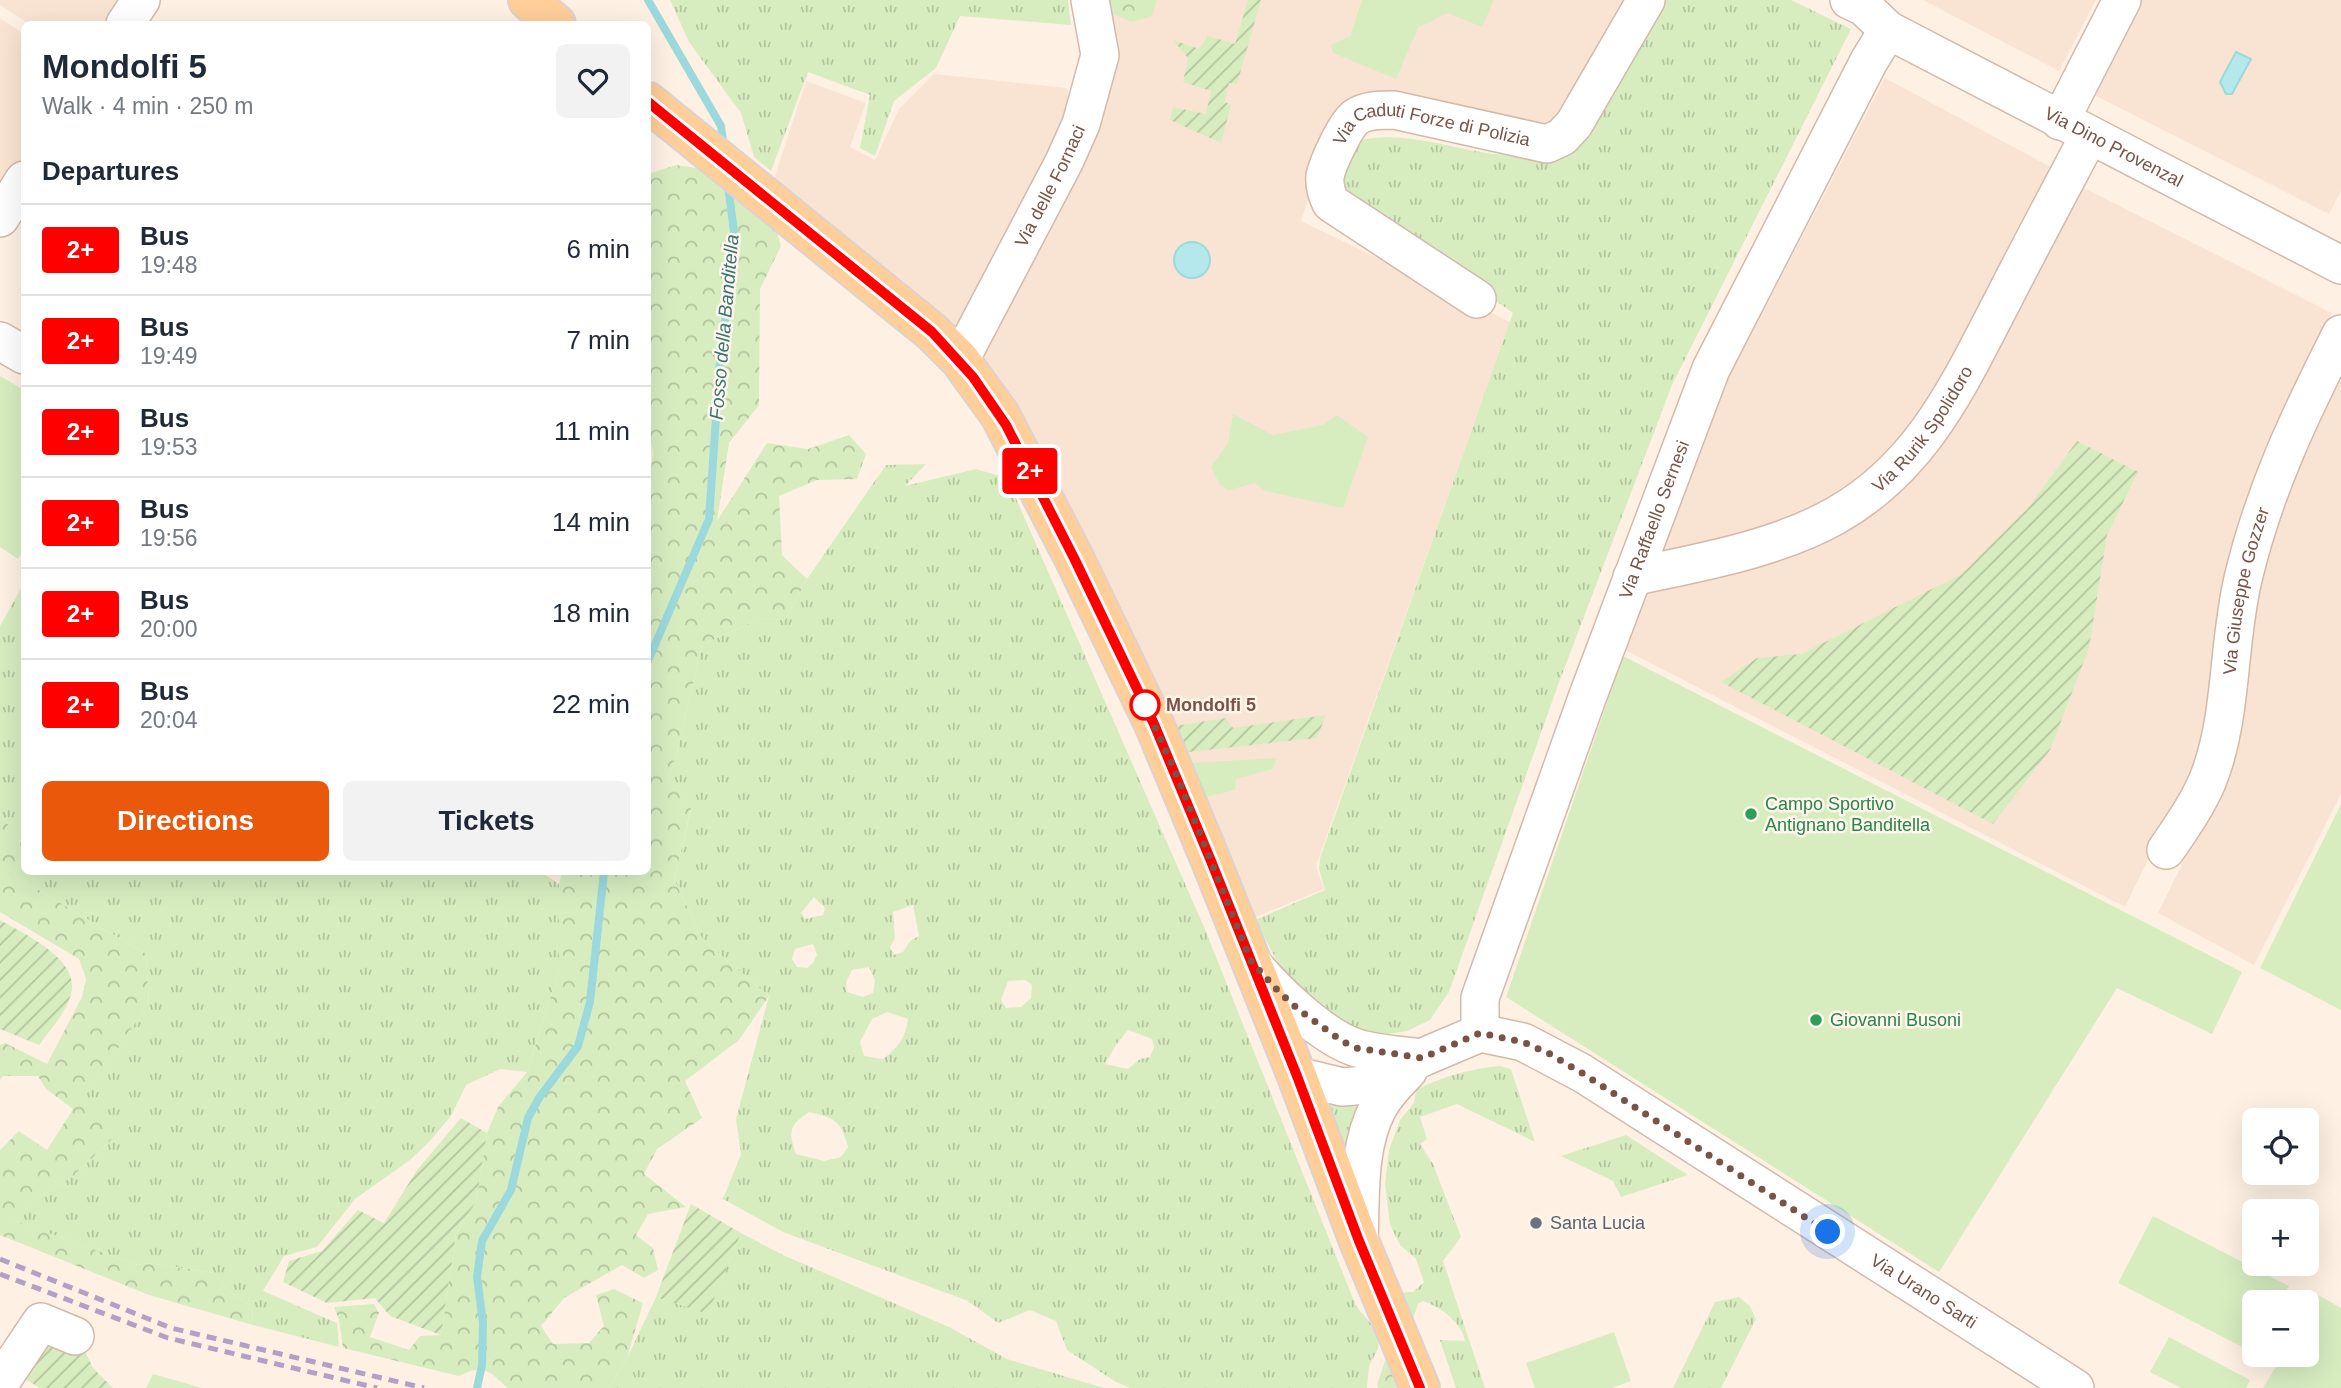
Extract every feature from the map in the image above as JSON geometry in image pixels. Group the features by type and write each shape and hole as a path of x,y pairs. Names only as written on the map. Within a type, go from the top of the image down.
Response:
{"main road":[{"path":"651,104 932,332 960,360 1006,425 1124,661 1174,769 1297,1076 1359,1241 1420,1388"}],"street":[{"path":"127,21 141,0"},
{"name":"Via delle Fornaci","path":"960,360 1082,124 1100,55 1090,0"},
{"name":"Via Caduti Forze di Polizia","path":"1477,299 1331,203 1326,191 1325,176 1337,145 1355,118 1372,111 1394,110 1547,144 1562,138 1574,124 1646,0"},
{"name":"Via Dino Provenzal","path":"1849,0 1864,7 1888,30 2074,129 2337,252"},
{"name":"Via Rurik Spolidoro","path":"1632,577 1790,537 1850,506 1902,466 1935,424 1956,389 2074,129 2122,0"},
{"name":"Via Raffaello Sernesi","path":"1480,1033 1480,998 1632,577 1711,369 1888,30"},
{"path":"0,218 21,185"},
{"name":"Via Giuseppe Gozzer","path":"2166,850 2195,809 2213,765 2224,713 2235,614 2259,518 2277,467 2341,334"},
{"path":"0,341 21,353"},
{"path":"1251,961 1272,986 1299,1010 1342,1041 1356,1048 1422,1058"},
{"path":"1297,1076 1324,1084 1357,1087 1376,1083 1422,1058 1480,1033"},
{"name":"Via Urano Sarti","path":"1480,1033 1523,1042 1571,1067 2075,1388"},
{"path":"1297,1076 1328,1056 1356,1048"},
{"path":"1359,1241 1363,1164 1373,1120 1378,1107 1392,1087 1422,1058"},
{"path":"0,1383 41,1322 75,1336"}],"shaded area":[{"path":"0,0 124,0 110,21 24,21 0,5"},
{"path":"1100,0 1631,0 1557,133 1333,123 1301,221 1510,322 1316,866 1324,889 1251,919 974,352 1081,140"},
{"path":"1923,0 2096,0 2059,71"},
{"path":"2139,0 2341,0 2341,191 2329,214 2092,94"},
{"path":"0,18 21,32 21,160 0,194"},
{"path":"934,74 1067,88 1072,124 961,341 772,185 806,81 866,103 850,147 875,160 899,109"},
{"path":"1885,78 2060,172 1956,374 1842,505 1659,561 1707,419"},
{"path":"2070,181 2332,313 2292,396 2195,763 2125,907 1625,650 1648,583 1891,486"},
{"path":"2341,358 2341,794 2254,965 2158,913 2220,777 2245,602"}],"green space":[{"path":"670,0 1068,0 1071,25 960,16 936,68 894,101 875,156 860,148 870,95 808,72 771,171 754,157 741,113 689,42"},
{"path":"1096,0 1157,0 1152,16 1132,22 1099,8"},
{"path":"1248,0 1261,0 1237,84 1229,83 1225,102 1231,105 1221,143 1170,120 1173,107 1206,114 1211,91 1183,82 1188,58 1173,40 1199,49 1208,36 1235,44"},
{"path":"1362,0 1494,0 1482,27 1447,13 1418,28 1396,79 1333,53 1331,45 1350,36"},
{"path":"1653,0 1791,0 1851,29 1672,385 1558,685 1449,992 1430,1020 1407,1031 1375,1036 1340,1020 1293,984 1255,920 1325,890 1319,869 1320,858 1513,313 1366,208 1345,189 1342,166 1360,140 1392,137 1423,140 1492,154 1536,154"},
{"path":"676,165 703,169 774,222 781,246 760,289 759,405 729,443 717,521 767,443 808,449 849,435 866,454 857,479 817,480 779,496 782,555 807,579 785,620 761,618 702,645 676,756 667,780 691,809 674,879 703,940 769,996 739,1040 685,1081 702,1118 657,1149 644,1174 686,1207 648,1214 636,1235 653,1248 658,1270 644,1278 622,1265 564,1298 541,1326 553,1344 589,1343 604,1326 596,1295 614,1289 643,1303 627,1358 609,1388 507,1388 485,1371 474,1370 459,1376 343,1348 334,1307 374,1304 379,1313 370,1337 409,1350 420,1336 441,1335 456,1234 476,1202 487,1133 498,1107 527,1072 559,971 561,875 651,875 651,173"},
{"path":"0,376 21,388 21,554 18,559 0,547"},
{"path":"1233,414 1273,435 1323,425 1337,415 1368,437 1343,508 1265,491 1255,483 1229,490 1220,485 1211,467 1228,443"},
{"path":"2077,441 2138,472 2107,535 2089,648 2050,750 1993,824 1721,682 1757,658 1801,654 1962,574 2028,508"},
{"path":"926,464 905,486 976,469 1007,478 1204,927 1356,1306 1379,1334 1378,1349 1369,1366 1367,1388 1130,1388 1067,1350 1056,1321 1030,1310 998,1323 968,1301 783,1232 723,1199 741,1154 736,1119 769,996 703,940 674,879 691,810 667,780 676,756 702,645 761,618 785,620 807,579 886,465","holes":["814,897 825,908 823,915 805,919 801,913","913,905 919,936 910,941 903,952 894,955 890,947 895,938 893,912","813,944 817,955 807,968 797,967 792,959 795,949","869,967 875,980 873,993 863,997 847,992 846,982 852,970","1025,980 1032,985 1031,998 1021,1007 1006,1008 1001,1000 1008,981","887,1012 908,1019 900,1042 883,1059 864,1056 860,1042 872,1019","1128,1030 1152,1039 1154,1047 1150,1057 1140,1059 1128,1069 1105,1064","809,1112 831,1119 843,1131 848,1147 841,1157 824,1161 796,1154 791,1134 797,1121"]},
{"path":"21,588 21,842 0,814 0,626"},
{"name":"Campo Sportivo Antignano Banditella","path":"1623,656 2242,972 2212,1034 2117,988 1939,1272 1506,997"},
{"path":"1326,715 1317,738 1188,752 1175,726 1226,718 1233,728"},
{"path":"1276,758 1273,769 1236,779 1235,790 1202,798 1192,763"},
{"path":"2341,804 2341,1010 2260,968"},
{"path":"0,814 21,842 15,876 146,954 149,1003 81,1102 113,1138 72,1177 7,1218 137,1265 148,1263 215,1273 228,1291 252,1306 253,1325 149,1295 0,1235 0,1150 19,1131 47,1150 73,1109 46,1089 38,1076 3,1076 0,1080 0,1045 5,1043 47,1064 82,997 86,979 79,959 0,912"},
{"path":"21,853 21,875 546,875 559,884 559,971 527,1072 500,1069 466,1085 451,1116 429,1142 410,1160 355,1199 317,1247 284,1256 263,1291 337,1323 339,1347 253,1325 252,1306 228,1291 215,1273 148,1263 137,1265 6,1218 72,1177 113,1138 80,1103 149,1003 146,954 15,876"},
{"path":"0,920 48,949 68,970 72,981 71,994 65,1008 39,1045 0,1029"},
{"path":"1500,1066 1511,1069 1535,1142 1457,1104 1420,1117 1427,1139 1420,1144 1433,1164 1461,1237 1443,1261 1485,1388 1456,1388 1440,1340 1465,1341 1460,1328 1437,1307 1423,1301 1418,1304 1410,1327 1397,1293 1413,1292 1424,1282 1416,1259 1400,1245 1390,1225 1385,1184 1389,1150 1400,1120 1414,1103 1416,1090 1457,1074"},
{"path":"1322,1094 1362,1098 1354,1177"},
{"path":"461,1118 487,1133 476,1202 456,1234 441,1335 390,1316 375,1298 327,1303 283,1282 289,1261 322,1251 358,1210 384,1223 417,1170"},
{"path":"1626,1135 1688,1175 1621,1197 1613,1181 1561,1156"},
{"path":"691,1204 741,1233 708,1314 656,1297"},
{"path":"2153,1216 2242,1262 2242,1276 2270,1276 2289,1286 2287,1290 2242,1290 2242,1347 2118,1283"},
{"path":"741,1233 783,1255 949,1327 1007,1359 1104,1388 609,1388 627,1358 656,1297 708,1313"},
{"path":"2319,1296 2341,1308 2341,1388 2263,1388 2276,1367 2319,1367"},
{"path":"1739,1297 1750,1306 1756,1319 1721,1388 1673,1388 1715,1302"},
{"path":"1614,1332 1631,1381 1612,1388 1535,1388 1526,1363"},
{"path":"2169,1337 2250,1380 2246,1388 2181,1388 2150,1372"},
{"path":"50,1338 85,1351 93,1368 113,1388 40,1388 25,1379"},
{"path":"1393,1355 1406,1388 1378,1388 1385,1361"},
{"path":"153,1374 202,1388 146,1388"}],"water":[{"path":"2236,52 2251,59 2232,94 2226,94 2220,82"},
{"path":"1192,242 1205,247 1210,260 1205,273 1192,278 1179,273 1174,260 1179,247"}],"waterway":[{"name":"Fosso della Banditella","path":"648,0 721,126 724,148"},
{"name":"Fosso della Banditella","path":"651,654 709,519 720,361 735,240 728,185"},
{"name":"Fosso della Banditella","path":"477,1388 482,1365 483,1323 477,1277 482,1241 511,1190 528,1118 539,1098 578,1046 590,1002 604,875"}],"railway":[{"path":"0,1259 171,1328 424,1388"},
{"path":"0,1274 168,1338 377,1388"}],"bus line":[{"name":"2+","path":"651,104 932,332 960,360 1000,415 1074,558 1174,769 1297,1076 1359,1241 1420,1388"}],"place":[{"name":"Mondolfi 5","path":"1145,705"},
{"name":"Campo Sportivo Antignano Banditella","path":"1751,814"},
{"name":"Giovanni Busoni","path":"1816,1020"},
{"name":"Santa Lucia","path":"1536,1223"}],"route":[{"path":"1145,705 1174,769 1251,961 1265,979 1299,1010 1342,1041 1356,1048 1375,1052 1422,1058 1480,1033 1523,1042 1582,1073 1828,1232"}]}
